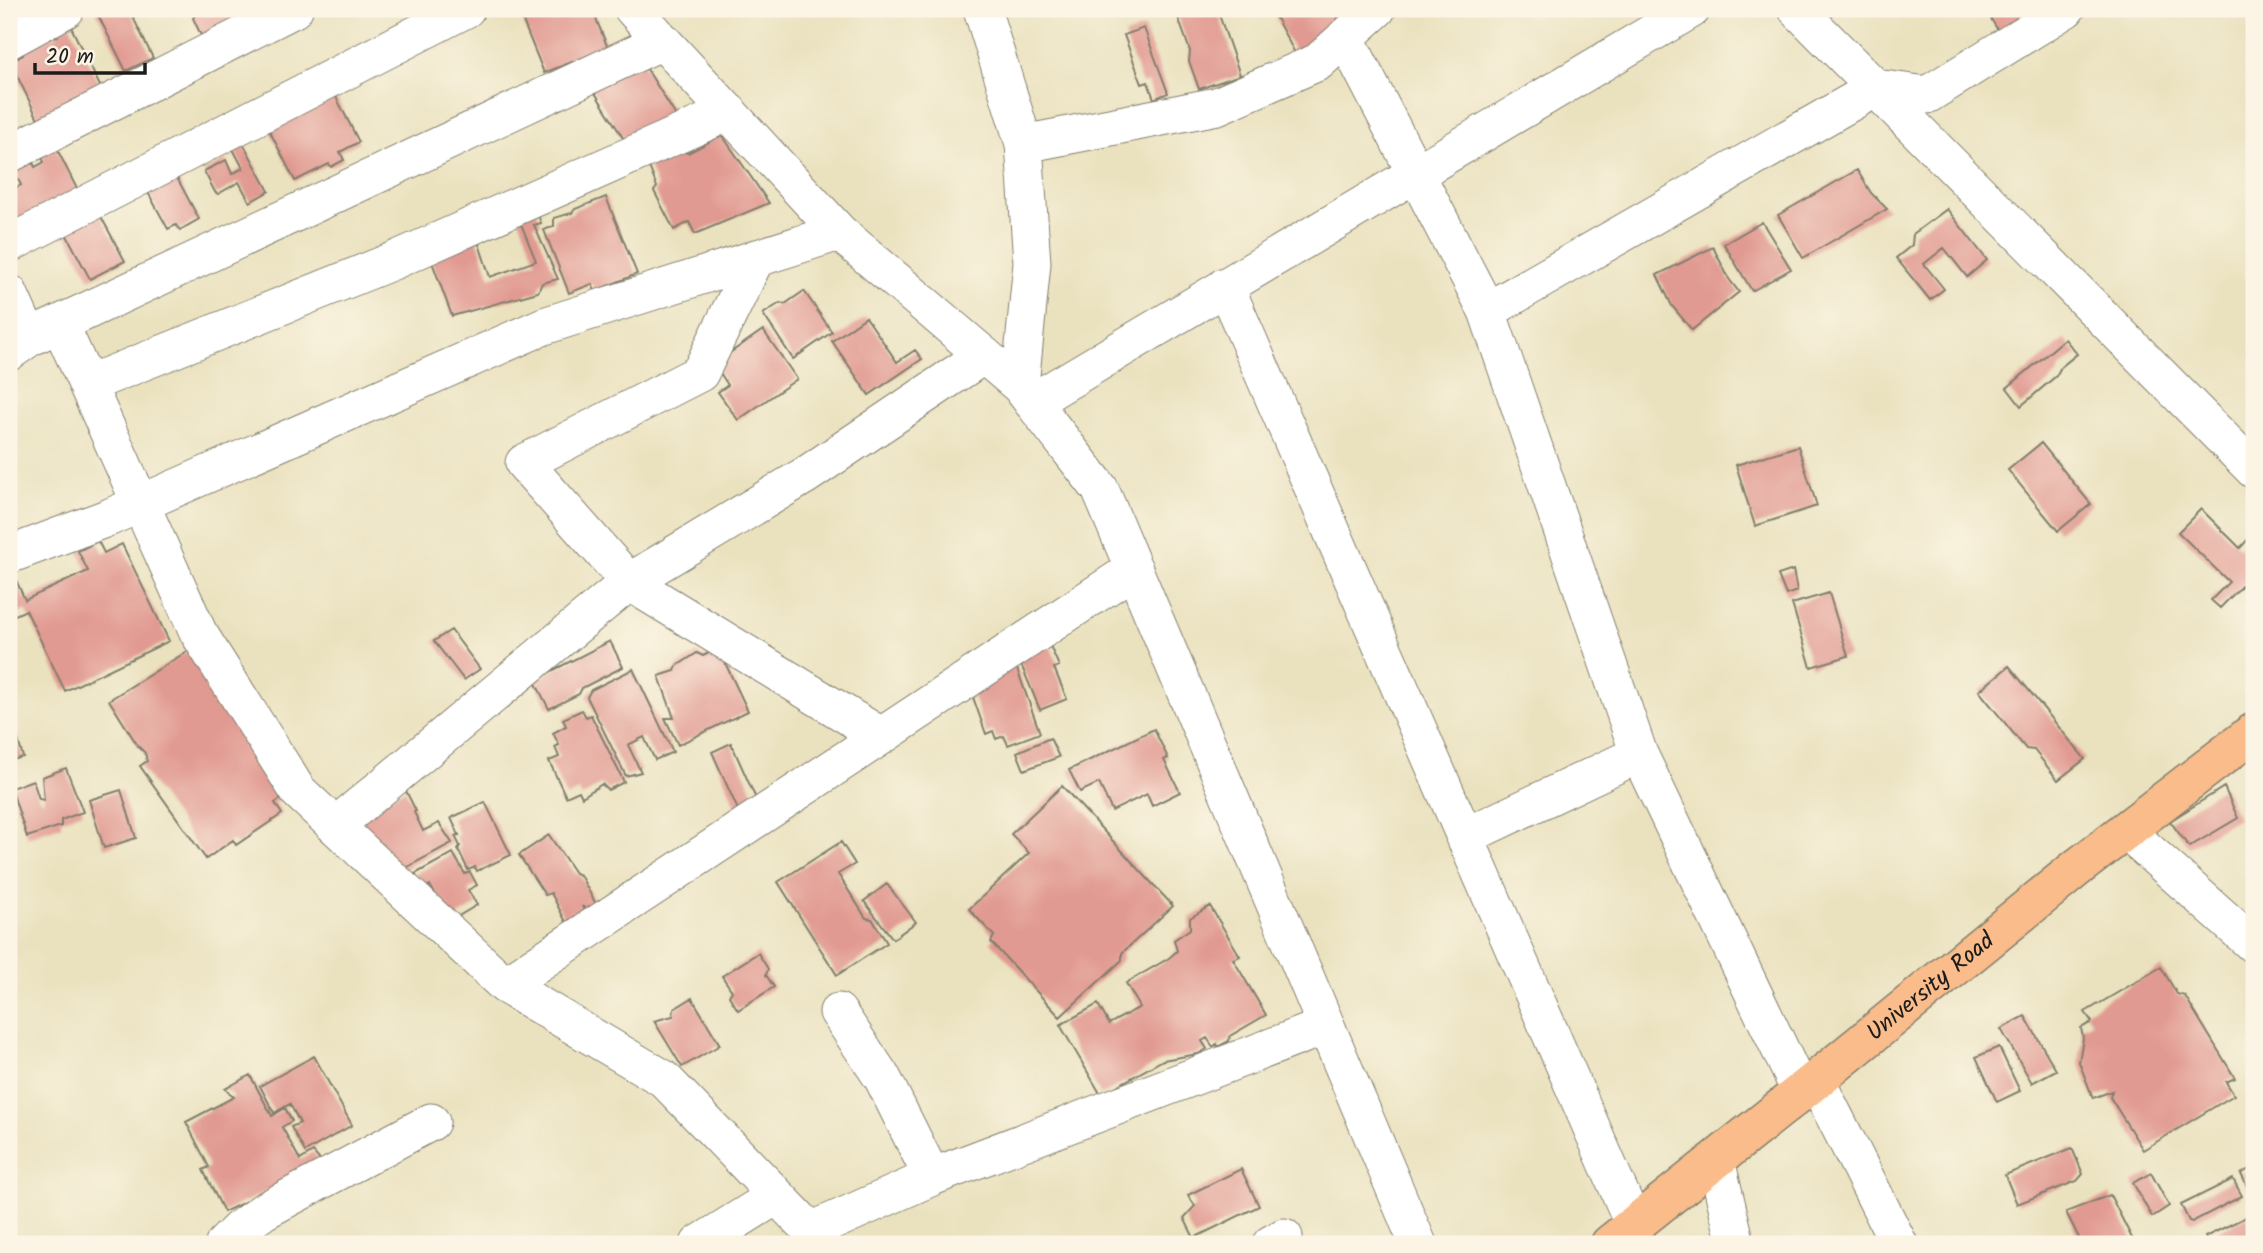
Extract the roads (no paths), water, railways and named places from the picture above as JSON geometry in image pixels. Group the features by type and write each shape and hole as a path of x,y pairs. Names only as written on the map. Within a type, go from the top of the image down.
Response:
{"main road":[{"name":"University Road","path":"1622,1235 2126,831 2254,732"}],"street":[{"path":"9,40 66,9"},
{"path":"9,154 294,9"},
{"path":"9,244 466,9"},
{"path":"633,9 839,232 1026,394 1100,489 1418,1244"},
{"path":"982,9 1024,144 1032,263 1026,394"},
{"path":"1024,144 1217,106 1318,62 1377,9"},
{"path":"1026,394 1225,286 1692,9"},
{"path":"1797,9 2254,470"},
{"path":"1487,311 1876,89 1927,95 2066,9"},
{"path":"1345,37 1487,311 1639,754 1808,1087 1899,1244"},
{"path":"33,338 662,41"},
{"path":"88,384 393,261 729,113"},
{"path":"9,555 142,504 544,326 839,232"},
{"path":"756,258 700,373 524,463 629,582 881,736"},
{"path":"1225,286 1464,837 1622,1235"},
{"path":"9,293 33,338 88,384 198,632 298,792 505,985 664,1079 815,1238 932,1177 1326,1026"},
{"path":"335,826 629,582 806,475 984,355"},
{"path":"505,985 1134,569"},
{"path":"1464,837 1639,754"},
{"path":"2126,831 2254,945"},
{"path":"838,1012 883,1079 932,1177"},
{"path":"224,1244 264,1211 431,1122"},
{"path":"1716,1160 1737,1244"},
{"path":"699,1244 776,1196"}]}
